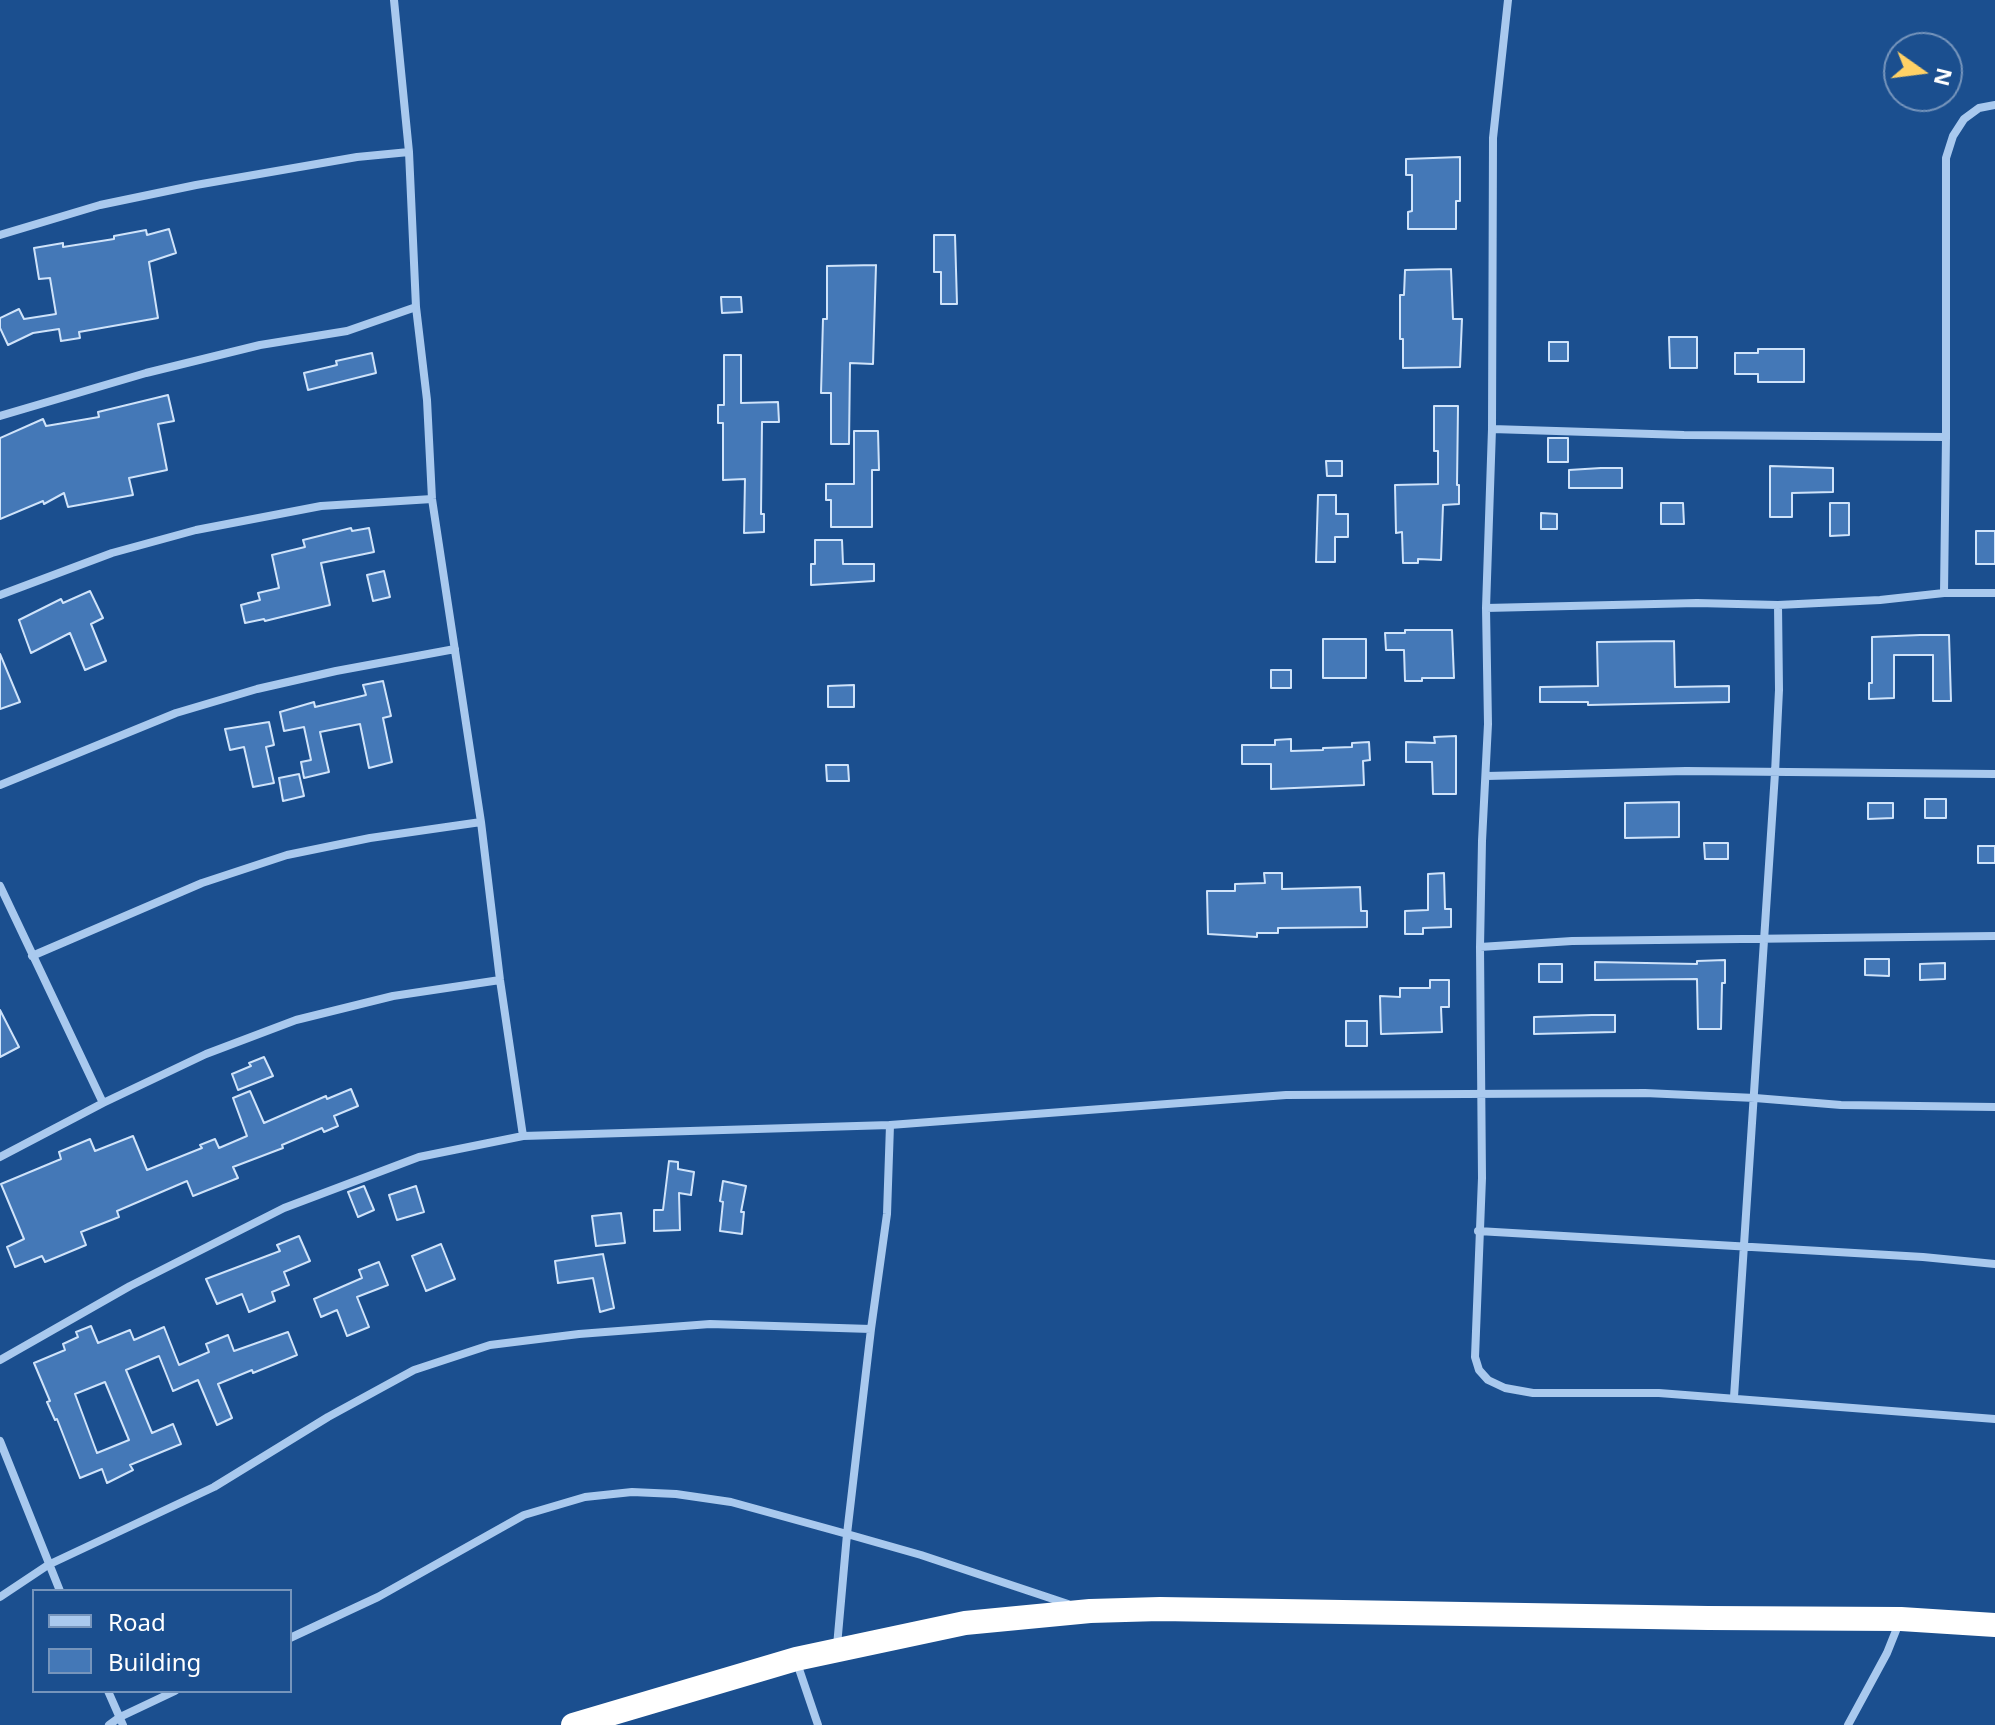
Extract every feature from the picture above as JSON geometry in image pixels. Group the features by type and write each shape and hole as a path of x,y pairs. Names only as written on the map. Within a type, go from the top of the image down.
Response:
{"highway":[{"path":"573,1725 796,1659 965,1623 1090,1611 1160,1609 1901,1619 1995,1625"}],"street":[{"path":"394,0 409,152 416,307 427,400 432,499 481,822 523,1136"},
{"path":"1508,0 1493,138 1492,429 1486,608 1487,776 1480,947 1482,1178 1475,1357 1479,1370 1488,1380 1505,1388 1533,1393 1659,1393 1734,1397 1995,1419"},
{"path":"1944,593 1946,158 1953,136 1964,119 1979,108 1995,105"},
{"path":"0,235 100,205 196,185 357,157 409,152"},
{"path":"0,416 260,345 347,331 416,307"},
{"path":"1492,429 1684,435 1946,437"},
{"path":"0,595 112,553 196,530 321,506 432,499"},
{"path":"1486,608 1697,603 1778,605 1944,593 1995,593"},
{"path":"1734,1397 1775,773 1779,690 1778,605"},
{"path":"0,785 189,709 336,671 455,649"},
{"path":"1487,776 1686,771 1995,774"},
{"path":"32,956 202,883 287,855 370,838 481,822"},
{"path":"0,886 103,1103"},
{"path":"1480,947 1572,941 1995,936"},
{"path":"0,1157 206,1054 296,1020 393,996 500,980"},
{"path":"0,1360 130,1286 284,1208 419,1157 523,1136 890,1125 1286,1095 1645,1093 1841,1105 1995,1107"},
{"path":"836,1651 847,1534 887,1214 890,1125"},
{"path":"1478,1231 1995,1264"},
{"path":"0,1597 48,1565 214,1487 328,1417 414,1370 490,1345 579,1334 710,1324 871,1329"},
{"path":"0,1441 59,1589"},
{"path":"292,1637 378,1597 524,1515 585,1497 632,1492 676,1494 731,1502 921,1555 1090,1611"},
{"path":"1848,1725 1887,1653 1901,1619"},
{"path":"796,1659 818,1725"},
{"path":"109,1693 122,1721"},
{"path":"109,1725 171,1693"}],"building":[{"path":"1460,157 1460,201 1456,201 1456,229 1408,229 1408,212 1412,211 1412,175 1406,175 1406,159"},
{"path":"169,229 176,253 149,262 158,318 79,332 80,338 61,341 59,329 33,333 8,345 0,328 0,318 19,309 24,319 56,314 50,278 39,279 34,248 63,243 63,247 146,230 147,235"},
{"path":"934,235 955,235 957,304 941,304 941,272 934,272"},
{"path":"876,265 873,364 850,363 849,444 831,444 831,393 821,393 823,319 827,319 827,266"},
{"path":"1451,269 1453,319 1462,319 1460,367 1403,368 1400,295 1404,295 1405,270"},
{"path":"721,297 741,297 742,312 722,313"},
{"path":"1669,337 1697,337 1697,368 1670,368"},
{"path":"1549,342 1568,342 1568,361 1549,361"},
{"path":"1758,349 1804,349 1804,382 1758,382 1758,374 1735,374 1735,353 1758,353"},
{"path":"372,353 376,373 308,390 304,373 337,365 336,361"},
{"path":"724,355 741,355 741,403 778,402 779,422 762,422 761,514 764,514 764,532 744,533 745,479 723,480 723,423 718,423 718,405 724,405"},
{"path":"168,395 174,421 158,424 167,470 129,478 133,495 68,507 64,493 44,504 43,501 0,519 0,438 43,419 46,426 99,417 98,412"},
{"path":"1434,406 1458,406 1459,504 1443,505 1441,560 1418,559 1418,563 1403,563 1402,532 1396,533 1395,485 1438,484"},
{"path":"854,431 878,431 879,470 872,470 872,527 831,527 831,500 826,500 826,484 854,484"},
{"path":"1548,438 1568,438 1568,462 1548,462"},
{"path":"1326,461 1342,461 1342,476 1327,476"},
{"path":"1770,466 1833,468 1833,492 1792,493 1792,517 1770,517"},
{"path":"1622,468 1622,488 1569,488 1569,470"},
{"path":"1318,495 1336,495 1336,514 1348,514 1348,537 1335,537 1335,562 1316,562"},
{"path":"1661,503 1683,503 1684,524 1661,524"},
{"path":"1830,503 1849,503 1849,535 1830,536"},
{"path":"1541,513 1557,514 1557,529 1541,529"},
{"path":"351,528 352,531 369,528 374,552 321,563 330,605 245,623 241,605 260,600 258,593 279,588 272,555 305,547 303,540"},
{"path":"1976,531 1995,531 1995,564 1976,564"},
{"path":"815,540 842,540 843,564 874,564 874,581 811,585"},
{"path":"384,571 390,597 373,601 367,575"},
{"path":"90,591 103,618 91,624 106,661 85,670 70,633 31,653 19,620 61,599 63,603"},
{"path":"1405,630 1452,630 1454,678 1405,681 1404,650 1386,650 1385,633 1405,633"},
{"path":"1949,635 1951,701 1933,701 1933,655 1894,655 1894,698 1869,699 1872,637"},
{"path":"1323,639 1366,639 1366,678 1323,678"},
{"path":"1674,641 1675,687 1729,686 1729,702 1588,705 1588,702 1540,702 1540,687 1598,686 1597,642"},
{"path":"0,654 20,702 0,709"},
{"path":"1271,670 1291,670 1291,688 1271,688"},
{"path":"383,681 391,716 383,718 392,762 369,768 360,724 320,732 329,772 304,778 301,762 311,760 304,727 284,731 280,712 314,702 315,707 366,695 363,685"},
{"path":"854,685 854,707 828,707 828,686"},
{"path":"269,722 274,745 266,747 274,783 253,787 244,747 230,750 225,729"},
{"path":"1456,736 1456,794 1433,794 1432,762 1406,762 1406,742 1435,743 1434,737"},
{"path":"1291,739 1291,751 1352,747 1352,743 1369,742 1370,760 1363,761 1364,785 1271,789 1271,764 1242,764 1242,745 1275,745 1275,740"},
{"path":"826,765 848,765 849,781 827,781"},
{"path":"299,774 304,796 283,801 279,778"},
{"path":"1925,799 1946,799 1946,818 1925,818"},
{"path":"1679,802 1679,837 1625,838 1625,803"},
{"path":"1868,803 1893,803 1893,818 1868,819"},
{"path":"1704,843 1728,843 1728,859 1705,859"},
{"path":"1978,846 1995,846 1995,863 1978,863"},
{"path":"1264,873 1282,873 1282,889 1360,887 1361,911 1367,911 1367,927 1278,928 1278,933 1257,933 1257,937 1208,934 1207,891 1235,891 1235,884 1265,883"},
{"path":"1444,873 1445,909 1451,909 1451,927 1423,928 1423,934 1405,934 1405,911 1428,910 1428,874"},
{"path":"1865,959 1889,959 1889,976 1865,975"},
{"path":"1725,960 1721,1029 1698,1029 1697,979 1595,980 1595,962 1697,964 1697,961"},
{"path":"1945,963 1945,979 1920,980 1920,964"},
{"path":"1539,964 1562,964 1562,982 1539,982"},
{"path":"1430,980 1449,980 1449,1007 1441,1007 1442,1032 1381,1034 1380,996 1400,997 1400,988 1430,988"},
{"path":"0,1010 19,1047 0,1057"},
{"path":"1615,1015 1615,1032 1534,1034 1534,1017"},
{"path":"1346,1021 1367,1021 1367,1046 1346,1046"},
{"path":"264,1057 273,1076 238,1090 232,1074"},
{"path":"351,1089 358,1106 334,1116 338,1126 324,1132 322,1128 282,1145 283,1148 233,1167 238,1178 193,1196 187,1181 117,1211 119,1217 81,1232 86,1245 45,1262 42,1256 15,1267 7,1247 24,1239 1,1184 61,1159 59,1152 90,1139 95,1151 133,1136 147,1170 202,1148 200,1145 215,1139 219,1148 247,1136 233,1098 250,1091 264,1123 326,1096 327,1099"},
{"path":"669,1161 678,1162 678,1169 694,1172 691,1195 679,1193 680,1230 654,1231 654,1210 663,1210"},
{"path":"723,1181 746,1186 741,1212 744,1212 742,1234 720,1231"},
{"path":"364,1186 374,1210 358,1217 348,1192"},
{"path":"416,1186 424,1212 397,1220 389,1195"},
{"path":"621,1213 625,1243 596,1246 592,1216"},
{"path":"299,1236 310,1261 284,1272 289,1285 272,1292 275,1301 249,1312 242,1294 217,1304 206,1279 280,1251 277,1245"},
{"path":"441,1244 455,1279 426,1291 412,1256"},
{"path":"603,1254 614,1308 600,1312 593,1278 558,1283 555,1261"},
{"path":"379,1262 388,1285 357,1297 369,1327 347,1336 337,1310 321,1317 314,1299 362,1278 359,1270"},
{"path":"91,1326 98,1343 130,1330 134,1340 164,1327 179,1365 209,1352 206,1344 228,1335 234,1351 288,1332 297,1355 218,1384 232,1418 217,1425 198,1380 173,1391 159,1356 126,1370 152,1433 173,1424 181,1444 130,1465 133,1470 107,1483 102,1469 80,1478 57,1419 47,1402 50,1401 34,1363 65,1350 63,1344 78,1337 76,1332","holes":["105,1382 129,1440 97,1453 75,1394"]}]}
